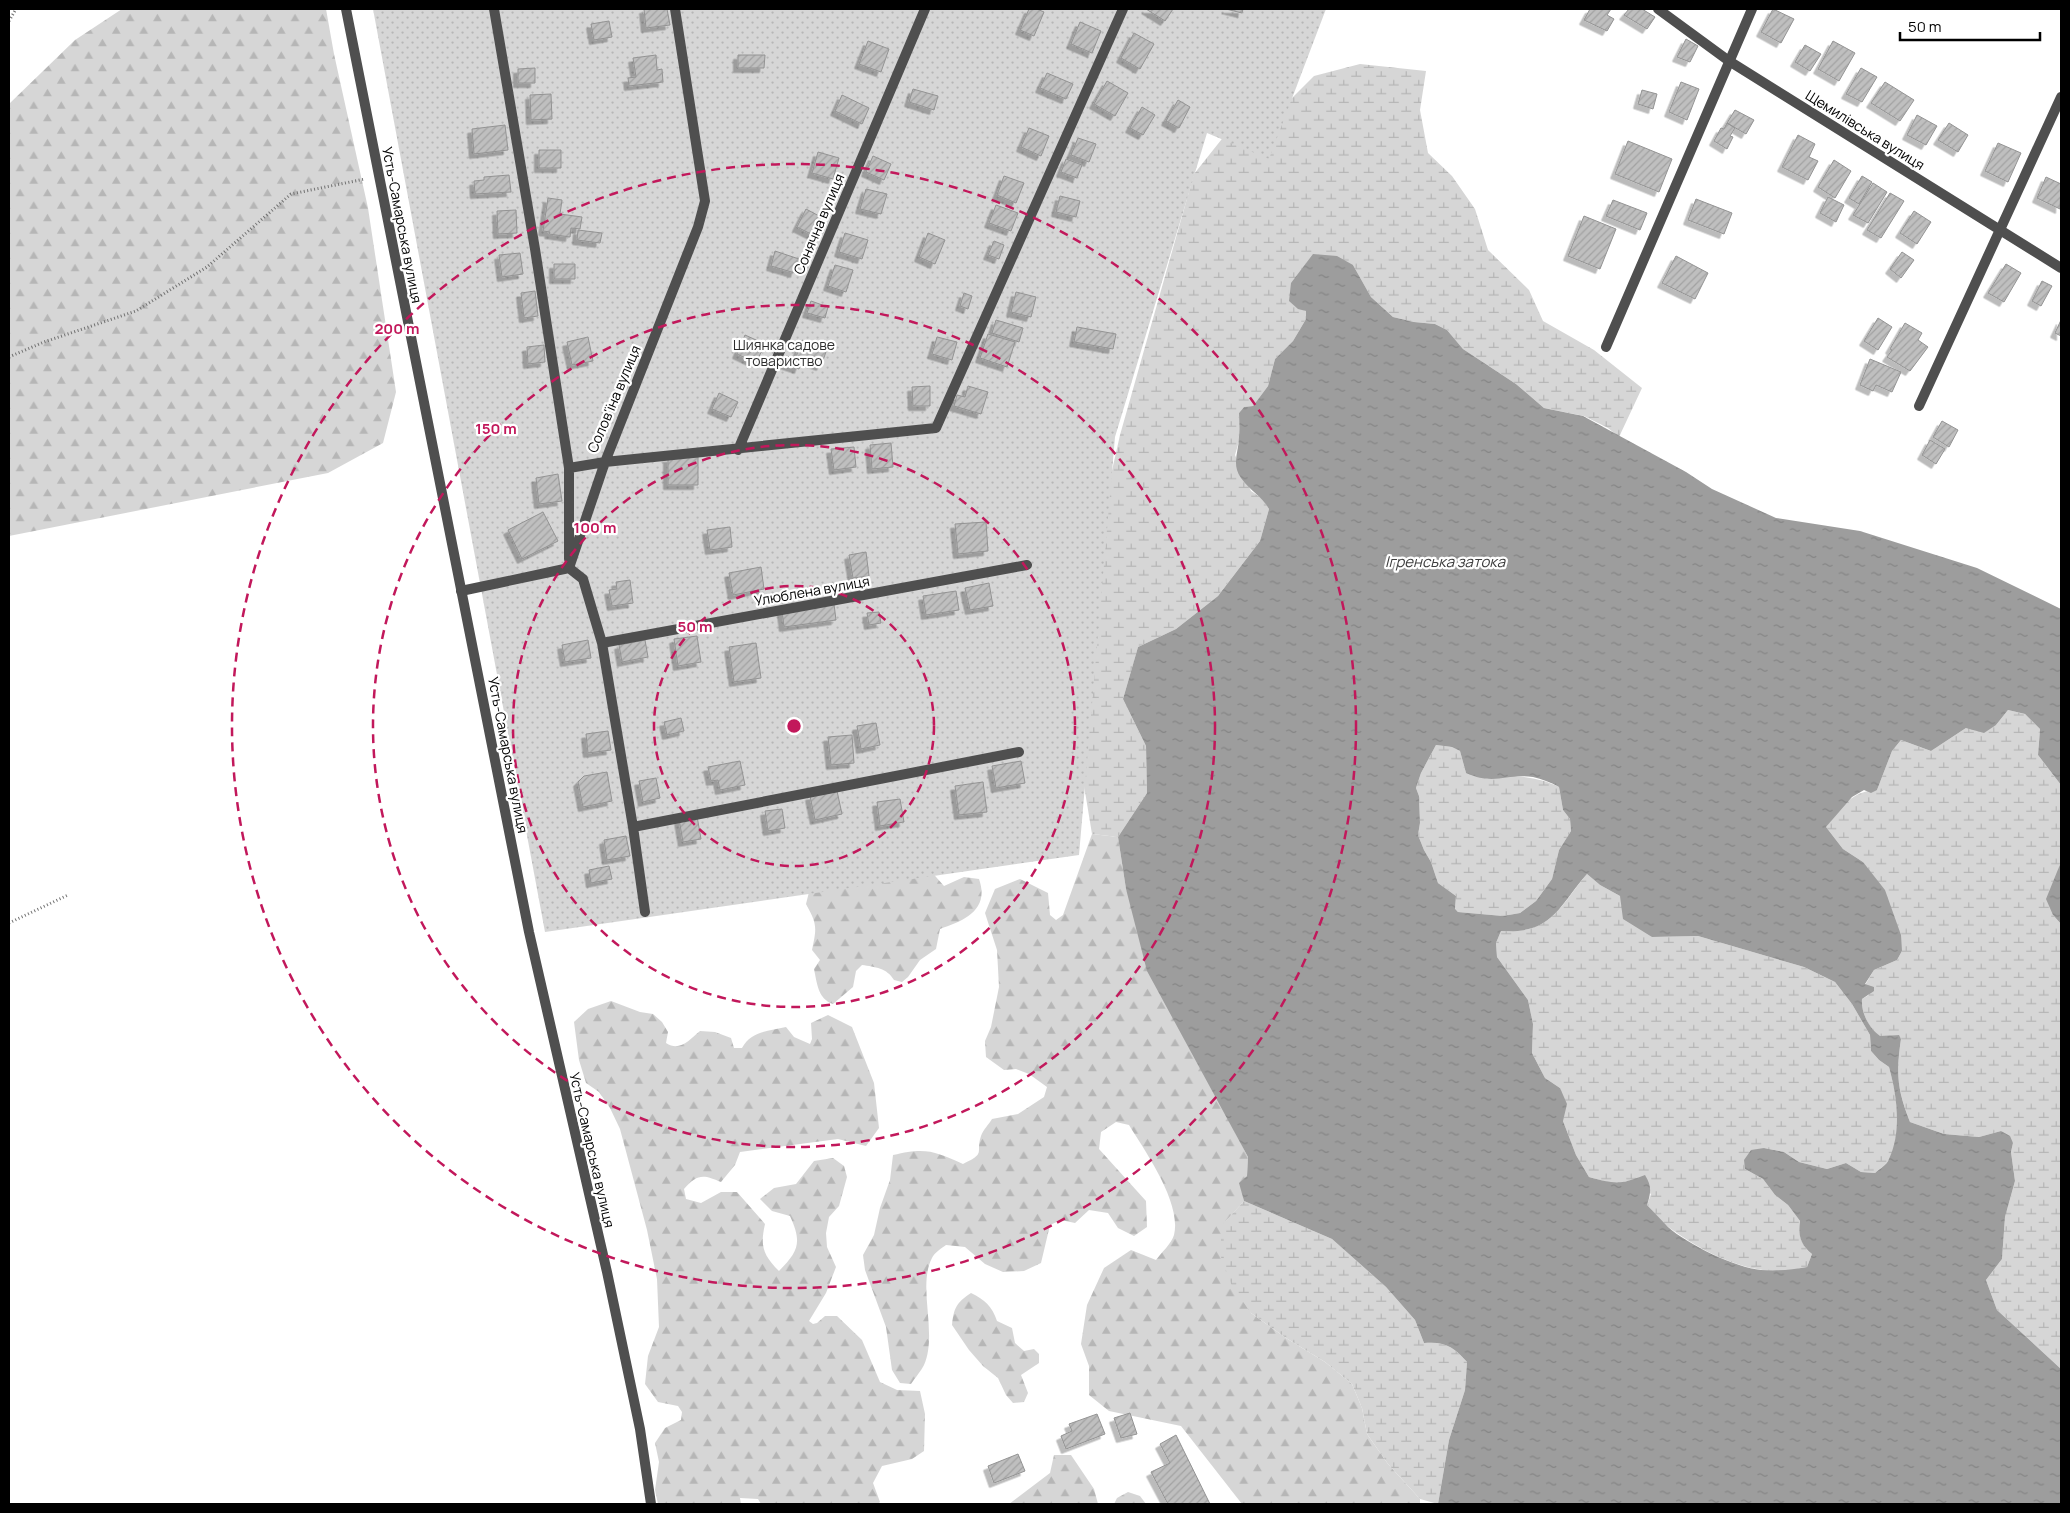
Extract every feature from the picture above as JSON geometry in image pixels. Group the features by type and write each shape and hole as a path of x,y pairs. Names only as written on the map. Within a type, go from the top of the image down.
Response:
{"street":[{"name":"Усть-Самарська вулиця","path":"346,9 531,942 607,1272 640,1429 651,1504"},
{"name":"Солов'їна вулиця","path":"494,9 535,249 569,468 605,462 698,227 705,201 675,9"},
{"name":"Сонячна вулиця","path":"738,450 925,9"},
{"path":"569,568 605,462 738,450 936,428 1123,9"},
{"name":"Щемилівська вулиця","path":"1658,9 1729,61 2061,268"},
{"path":"1606,348 1752,9"},
{"path":"1918,406 2001,231 2061,97"},
{"path":"569,468 569,568"},
{"name":"Улюблена вулиця","path":"602,643 1026,565"},
{"path":"461,591 569,568"},
{"path":"569,568 583,579 602,643 645,912"},
{"path":"632,827 1019,752"}],"path":[{"path":"9,21 16,9"},
{"path":"9,357 44,342 136,311 207,267 291,194 378,176"},
{"path":"9,923 68,895"}],"green space":[{"path":"122,9 326,9 368,208 396,392 383,443 328,473 9,536 9,104 75,40"},
{"name":"Шиянка садове товариство","path":"373,9 1326,9 1269,159 1207,133 1115,437 1079,855 545,932"},
{"path":"1360,64 1426,71 1420,110 1428,153 1452,176 1475,209 1488,250 1529,290 1543,321 1594,350 1642,388 1619,437 1608,428 1584,416 1544,408 1516,384 1463,349 1447,330 1435,324 1393,317 1371,297 1353,265 1302,309 1306,311 1306,319 1293,341 1275,359 1268,386 1253,406 1244,407 1239,413 1240,438 1235,455 1251,491 1263,499 1269,509 1260,541 1218,596 1176,629 1138,647 1123,699 1146,746 1147,793 1118,837 1092,834 1077,743 1083,599 1120,435 1194,174 1229,130 1272,118 1314,76"},
{"path":"2008,710 2025,714 2040,729 2038,755 2061,785 2061,862 2053,915 2061,924 2061,1369 1997,1310 1986,1280 2002,1259 2005,1217 2015,1181 2011,1152 2013,1143 2001,1131 1979,1137 1944,1134 1910,1122 1902,1100 1898,1072 1901,1039 1898,1035 1880,1037 1866,1020 1862,1004 1862,999 1869,995 1865,985 1874,970 1897,960 1902,951 1863,862 1843,849 1826,827 1853,797 1868,791 1877,790 1892,751 1901,740 1931,751 1966,728 1996,725"},
{"path":"1436,745 1452,747 1460,751 1466,773 1526,777 1559,787 1563,810 1570,819 1571,831 1559,850 1552,879 1536,901 1520,913 1503,916 1458,912 1455,910 1456,896 1438,883 1431,862 1418,835 1420,823 1419,796 1416,788 1421,773"},
{"path":"1092,834 1118,837 1126,889 1204,1073 1248,1157 1247,1176 1240,1183 1244,1201 1226,1221 1251,1313 1286,1338 1325,1362 1352,1384 1362,1408 1367,1434 1388,1464 1420,1499 1420,1504 1242,1504 1181,1426 1109,1411 1089,1395 1089,1366 1081,1344 1087,1305 1104,1268 1131,1250 1156,1260 1169,1245 1174,1235 1173,1208 1167,1193 1152,1163 1129,1125 1116,1122 1101,1132 1099,1149 1146,1201 1147,1227 1134,1236 1118,1228 1108,1213 1089,1210 1075,1223 1061,1220 1050,1225 1041,1263 1024,1271 1003,1272 985,1264 965,1247 946,1245 933,1256 928,1270 926,1282 929,1339 924,1365 911,1384 900,1383 892,1370 886,1327 865,1270 863,1255 874,1235 880,1208 890,1180 893,1155 922,1151 937,1153 963,1164 978,1155 981,1136 992,1119 1018,1114 1044,1097 1047,1087 1029,1074 1016,1069 1004,1070 986,1057 985,1041 991,1027 999,987 997,950 985,913 995,889 1020,879 1048,893 1050,915 1056,920 1063,915"},
{"path":"929,869 944,886 964,877 979,879 981,899 973,913 958,922 940,929 936,949 920,960 902,982 894,980 888,973 880,969 862,965 856,971 853,987 833,1004 828,1002 819,990 814,969 820,960 812,950 815,926 806,904 810,888"},
{"path":"1587,874 1600,885 1620,896 1652,937 1698,936 1804,967 1835,982 1852,1004 1870,1035 1871,1051 1889,1067 1896,1102 1896,1137 1889,1160 1875,1173 1861,1172 1846,1163 1827,1169 1799,1162 1784,1152 1764,1148 1745,1169 1763,1179 1775,1195 1788,1205 1800,1221 1801,1239 1805,1247 1812,1254 1807,1267 1787,1271 1754,1269 1710,1253 1664,1224 1647,1205 1651,1194 1632,1180 1615,1184 1589,1177 1576,1155 1563,1121 1560,1088 1545,1078 1532,1053 1533,1024 1528,1000 1497,957 1496,943 1501,931 1518,931 1532,928 1553,916"},
{"path":"611,1001 640,1012 653,1014 662,1022 668,1032 666,1043 676,1046 684,1044 700,1031 715,1032 731,1038 734,1048 742,1048 755,1035 786,1027 794,1037 810,1044 812,1039 811,1023 828,1015 852,1027 874,1083 879,1128 866,1146 838,1139 740,1152 735,1165 721,1182 701,1177 693,1180 684,1189 686,1199 701,1203 721,1192 737,1192 765,1224 764,1250 769,1260 779,1271 791,1258 796,1246 797,1240 794,1225 790,1216 772,1211 760,1199 774,1188 796,1184 814,1161 833,1158 844,1166 847,1177 839,1206 829,1217 826,1233 827,1247 836,1267 826,1293 809,1321 813,1324 825,1316 837,1316 862,1340 880,1382 897,1390 920,1391 925,1414 924,1451 912,1459 882,1466 873,1483 880,1502 878,1504 761,1504 758,1499 740,1498 741,1504 658,1504 655,1490 659,1462 655,1443 665,1428 681,1420 682,1412 678,1406 658,1402 645,1384 648,1356 659,1327 657,1279 647,1230 620,1129 610,1108 599,1092 586,1083 579,1060 574,1022 588,1009"},
{"path":"1244,1201 1332,1239 1386,1287 1415,1320 1424,1343 1438,1343 1448,1346 1458,1352 1467,1362 1465,1390 1449,1440 1438,1504 1420,1499 1388,1464 1367,1434 1362,1408 1352,1384 1325,1362 1286,1338 1251,1313 1232,1286 1221,1257 1221,1226"},
{"path":"971,1293 987,1304 993,1311 997,1321 1012,1328 1015,1343 1024,1351 1034,1349 1039,1354 1039,1363 1021,1375 1028,1393 1024,1402 1013,1403 1006,1395 998,1378 983,1366 969,1350 952,1325 957,1306"},
{"path":"1054,1455 1071,1455 1094,1489 1098,1504 1009,1504 1050,1473"},
{"path":"1128,1492 1140,1496 1146,1504 1114,1504 1117,1498"}],"water":[{"name":"Ігренська затока","path":"1313,254 1337,256 1353,265 1371,297 1393,317 1435,324 1447,330 1463,349 1516,384 1544,408 1583,416 1686,472 1712,489 1776,518 1860,531 1977,568 2061,609 2061,785 2038,755 2040,729 2025,714 2008,710 1996,725 1984,733 1966,728 1931,751 1901,740 1892,751 1877,790 1871,793 1864,790 1852,797 1826,827 1843,849 1863,862 1885,890 1901,935 1902,951 1897,960 1874,970 1865,984 1874,987 1874,991 1862,999 1862,1004 1866,1020 1876,1033 1880,1036 1899,1035 1901,1039 1898,1072 1902,1100 1910,1122 1944,1134 1979,1137 2001,1131 2010,1136 2013,1143 2011,1152 2015,1181 2005,1217 2002,1259 1986,1280 1997,1310 2061,1369 2061,1504 1438,1504 1449,1440 1465,1390 1467,1362 1449,1346 1438,1343 1424,1343 1415,1320 1386,1287 1332,1239 1244,1201 1239,1183 1247,1176 1248,1157 1147,971 1126,889 1118,837 1147,793 1146,746 1123,699 1138,647 1176,629 1218,596 1260,541 1269,509 1263,500 1245,483 1236,468 1239,413 1244,407 1253,406 1268,386 1275,359 1293,341 1306,319 1306,311 1298,309 1289,301 1291,283","holes":["1436,745 1452,747 1460,751 1466,773 1476,777 1485,779 1533,777 1559,787 1563,810 1570,819 1571,831 1559,850 1552,879 1536,901 1520,913 1503,916 1458,912 1455,909 1456,896 1438,883 1431,862 1418,835 1420,823 1419,796 1416,788 1421,773","1587,874 1600,885 1620,896 1623,919 1652,937 1698,936 1804,967 1835,982 1852,1004 1870,1035 1871,1051 1889,1067 1896,1101 1896,1137 1888,1161 1875,1173 1861,1172 1846,1163 1827,1169 1799,1162 1784,1152 1764,1148 1751,1150 1744,1160 1745,1169 1763,1179 1775,1195 1788,1205 1800,1221 1801,1239 1805,1247 1812,1254 1807,1267 1761,1270 1739,1265 1699,1248 1676,1234 1647,1205 1650,1190 1645,1175 1623,1182 1605,1181 1589,1177 1576,1155 1563,1121 1567,1104 1560,1088 1545,1078 1532,1053 1533,1024 1528,1000 1497,957 1496,943 1501,931 1518,931 1532,928 1553,916"]},
{"path":"2061,862 2061,924 2053,915 2046,899"}],"building":[{"path":"644,9 667,9 670,25 646,28"},
{"path":"1029,9 1037,9 1044,12 1034,36 1020,30"},
{"path":"1146,9 1173,9 1165,21"},
{"path":"1226,9 1243,9 1242,13"},
{"path":"1590,9 1611,9 1607,15 1614,19 1607,31 1584,20"},
{"path":"1629,9 1642,9 1655,17 1647,29 1624,15"},
{"path":"1773,9 1794,19 1781,43 1761,32"},
{"path":"609,21 612,37 594,40 591,24"},
{"path":"1080,22 1101,31 1092,53 1071,44"},
{"path":"1134,33 1154,44 1140,69 1121,58"},
{"path":"1686,39 1698,46 1690,62 1677,57"},
{"path":"868,41 889,49 881,72 859,64"},
{"path":"1833,41 1855,53 1839,81 1818,69"},
{"path":"1805,45 1821,54 1810,71 1795,62"},
{"path":"656,55 657,70 662,69 663,82 629,86 628,78 636,77 633,58"},
{"path":"738,55 765,55 764,68 738,68"},
{"path":"535,68 535,83 518,83 518,69"},
{"path":"1861,68 1877,77 1862,102 1846,94"},
{"path":"1047,73 1073,84 1066,99 1040,88"},
{"path":"1107,81 1128,93 1115,116 1094,104"},
{"path":"1681,82 1699,89 1687,120 1669,112"},
{"path":"1885,82 1914,100 1900,121 1871,103"},
{"path":"913,89 938,96 934,110 909,102"},
{"path":"1642,90 1657,94 1653,109 1638,104"},
{"path":"551,94 552,119 531,120 530,95"},
{"path":"842,95 869,108 862,124 835,111"},
{"path":"1178,100 1190,107 1179,128 1166,121"},
{"path":"1142,107 1155,115 1143,135 1130,128"},
{"path":"1735,110 1754,120 1746,134 1727,123"},
{"path":"1917,115 1937,126 1926,145 1907,135"},
{"path":"1727,123 1735,128 1730,136 1733,137 1727,149 1714,141 1721,128 1724,129"},
{"path":"1949,123 1968,135 1958,152 1938,140"},
{"path":"505,125 508,150 474,154 472,129"},
{"path":"1029,128 1049,136 1041,156 1021,147"},
{"path":"1798,135 1815,144 1809,157 1818,161 1808,180 1782,167"},
{"path":"1078,138 1096,144 1089,162 1071,155"},
{"path":"1628,141 1672,159 1659,192 1615,174"},
{"path":"1998,143 2021,153 2008,182 1985,171"},
{"path":"539,150 561,150 561,168 539,168"},
{"path":"818,152 839,158 833,179 812,173"},
{"path":"873,156 891,164 884,180 866,172"},
{"path":"1066,159 1082,165 1077,178 1061,172"},
{"path":"1834,160 1851,171 1835,198 1818,187"},
{"path":"509,175 511,192 475,194 474,181 484,180 484,177"},
{"path":"1004,176 1024,183 1016,203 997,195"},
{"path":"1862,176 1872,182 1859,204 1849,198"},
{"path":"2046,177 2061,184 2060,209 2037,198"},
{"path":"1873,183 1887,192 1868,223 1853,215"},
{"path":"866,189 887,194 881,214 860,209"},
{"path":"1890,193 1904,201 1881,238 1867,230"},
{"path":"1060,196 1080,201 1076,217 1056,212"},
{"path":"1828,197 1844,205 1836,222 1820,213"},
{"path":"548,198 562,200 560,214 582,217 580,229 571,228 570,237 549,234 550,232 543,231"},
{"path":"1696,199 1732,213 1724,234 1688,220"},
{"path":"1613,200 1647,213 1640,230 1606,216"},
{"path":"996,205 1018,213 1011,231 989,223"},
{"path":"806,209 821,217 813,235 797,227"},
{"path":"516,210 517,233 498,234 497,211"},
{"path":"1914,211 1931,222 1917,244 1900,233"},
{"path":"1584,216 1616,229 1600,269 1568,256"},
{"path":"578,230 602,233 600,243 577,240"},
{"path":"845,233 868,240 862,259 839,252"},
{"path":"928,233 945,240 935,264 919,257"},
{"path":"994,241 1004,245 999,259 988,255"},
{"path":"775,251 799,259 795,273 771,266"},
{"path":"1902,252 1914,260 1901,278 1890,269"},
{"path":"520,253 523,274 502,277 499,255"},
{"path":"1676,256 1708,273 1695,299 1662,283"},
{"path":"554,264 575,264 575,279 554,279"},
{"path":"2006,264 2021,273 2004,302 1988,293"},
{"path":"835,265 853,270 846,292 828,286"},
{"path":"2042,281 2052,286 2041,306 2032,301"},
{"path":"535,291 538,316 524,318 521,293"},
{"path":"1016,292 1036,297 1031,317 1011,312"},
{"path":"964,293 972,296 968,309 960,306"},
{"path":"811,301 828,307 825,318 807,313"},
{"path":"1878,318 1892,327 1878,350 1864,341"},
{"path":"996,320 1023,328 1019,342 992,333"},
{"path":"2061,320 2061,336 2055,333"},
{"path":"1905,323 1922,333 1918,340 1928,347 1910,371 1887,357"},
{"path":"1077,327 1116,334 1113,349 1074,342"},
{"path":"988,334 1015,342 1007,367 980,358"},
{"path":"745,335 765,344 756,363 737,354"},
{"path":"588,337 593,361 572,365 567,342"},
{"path":"937,337 957,342 952,360 932,354"},
{"path":"802,340 827,349 821,366 796,357"},
{"path":"544,345 545,362 528,364 527,347"},
{"path":"786,356 802,360 799,369 784,364"},
{"path":"1870,359 1901,372 1892,392 1876,385 1873,391 1860,385"},
{"path":"930,386 930,406 913,406 912,387"},
{"path":"968,386 988,392 981,414 954,406 957,395 965,397"},
{"path":"719,393 738,402 731,417 712,409"},
{"path":"1942,421 1958,430 1949,447 1933,437"},
{"path":"1930,440 1945,449 1936,464 1922,455"},
{"path":"891,443 893,467 872,469 870,445"},
{"path":"854,447 856,467 834,470 831,449"},
{"path":"698,457 698,485 668,485 668,458"},
{"path":"558,474 562,501 539,504 536,478"},
{"path":"543,512 558,541 522,559 508,530"},
{"path":"986,522 988,551 958,554 955,524"},
{"path":"730,527 732,547 710,550 707,530"},
{"path":"866,552 869,576 853,578 849,555"},
{"path":"761,567 764,589 733,595 729,573"},
{"path":"630,580 633,603 612,606 609,590 617,589 616,582"},
{"path":"989,583 993,606 970,610 965,588"},
{"path":"956,591 959,610 926,615 923,596"},
{"path":"834,604 836,620 784,627 782,611"},
{"path":"879,612 881,623 869,625 867,613"},
{"path":"697,636 701,662 678,666 674,639"},
{"path":"588,640 591,658 565,662 562,645"},
{"path":"645,640 648,657 622,662 619,645"},
{"path":"756,643 761,678 734,682 729,647"},
{"path":"681,718 684,731 667,735 664,722"},
{"path":"876,723 880,745 861,749 857,726"},
{"path":"608,731 611,750 588,753 586,734"},
{"path":"852,735 854,763 831,765 828,737"},
{"path":"740,761 745,785 720,790 718,780 711,781 708,767"},
{"path":"1021,761 1025,783 996,788 992,766"},
{"path":"607,772 612,801 583,807 578,782 584,776"},
{"path":"656,778 660,798 643,802 639,781"},
{"path":"983,782 987,812 959,815 955,786"},
{"path":"837,791 842,814 815,820 810,796"},
{"path":"900,799 904,822 880,826 877,802"},
{"path":"782,809 785,828 768,831 765,811"},
{"path":"697,816 701,839 683,842 679,819"},
{"path":"626,836 630,856 607,860 604,840"},
{"path":"609,866 612,879 591,883 589,870"},
{"path":"1130,1413 1137,1434 1121,1438 1114,1418"},
{"path":"1097,1414 1105,1434 1066,1449 1061,1436 1072,1431 1069,1424"},
{"path":"1176,1435 1210,1504 1168,1504 1151,1472 1170,1463 1160,1444"},
{"path":"1018,1454 1025,1471 994,1483 988,1466"}]}
